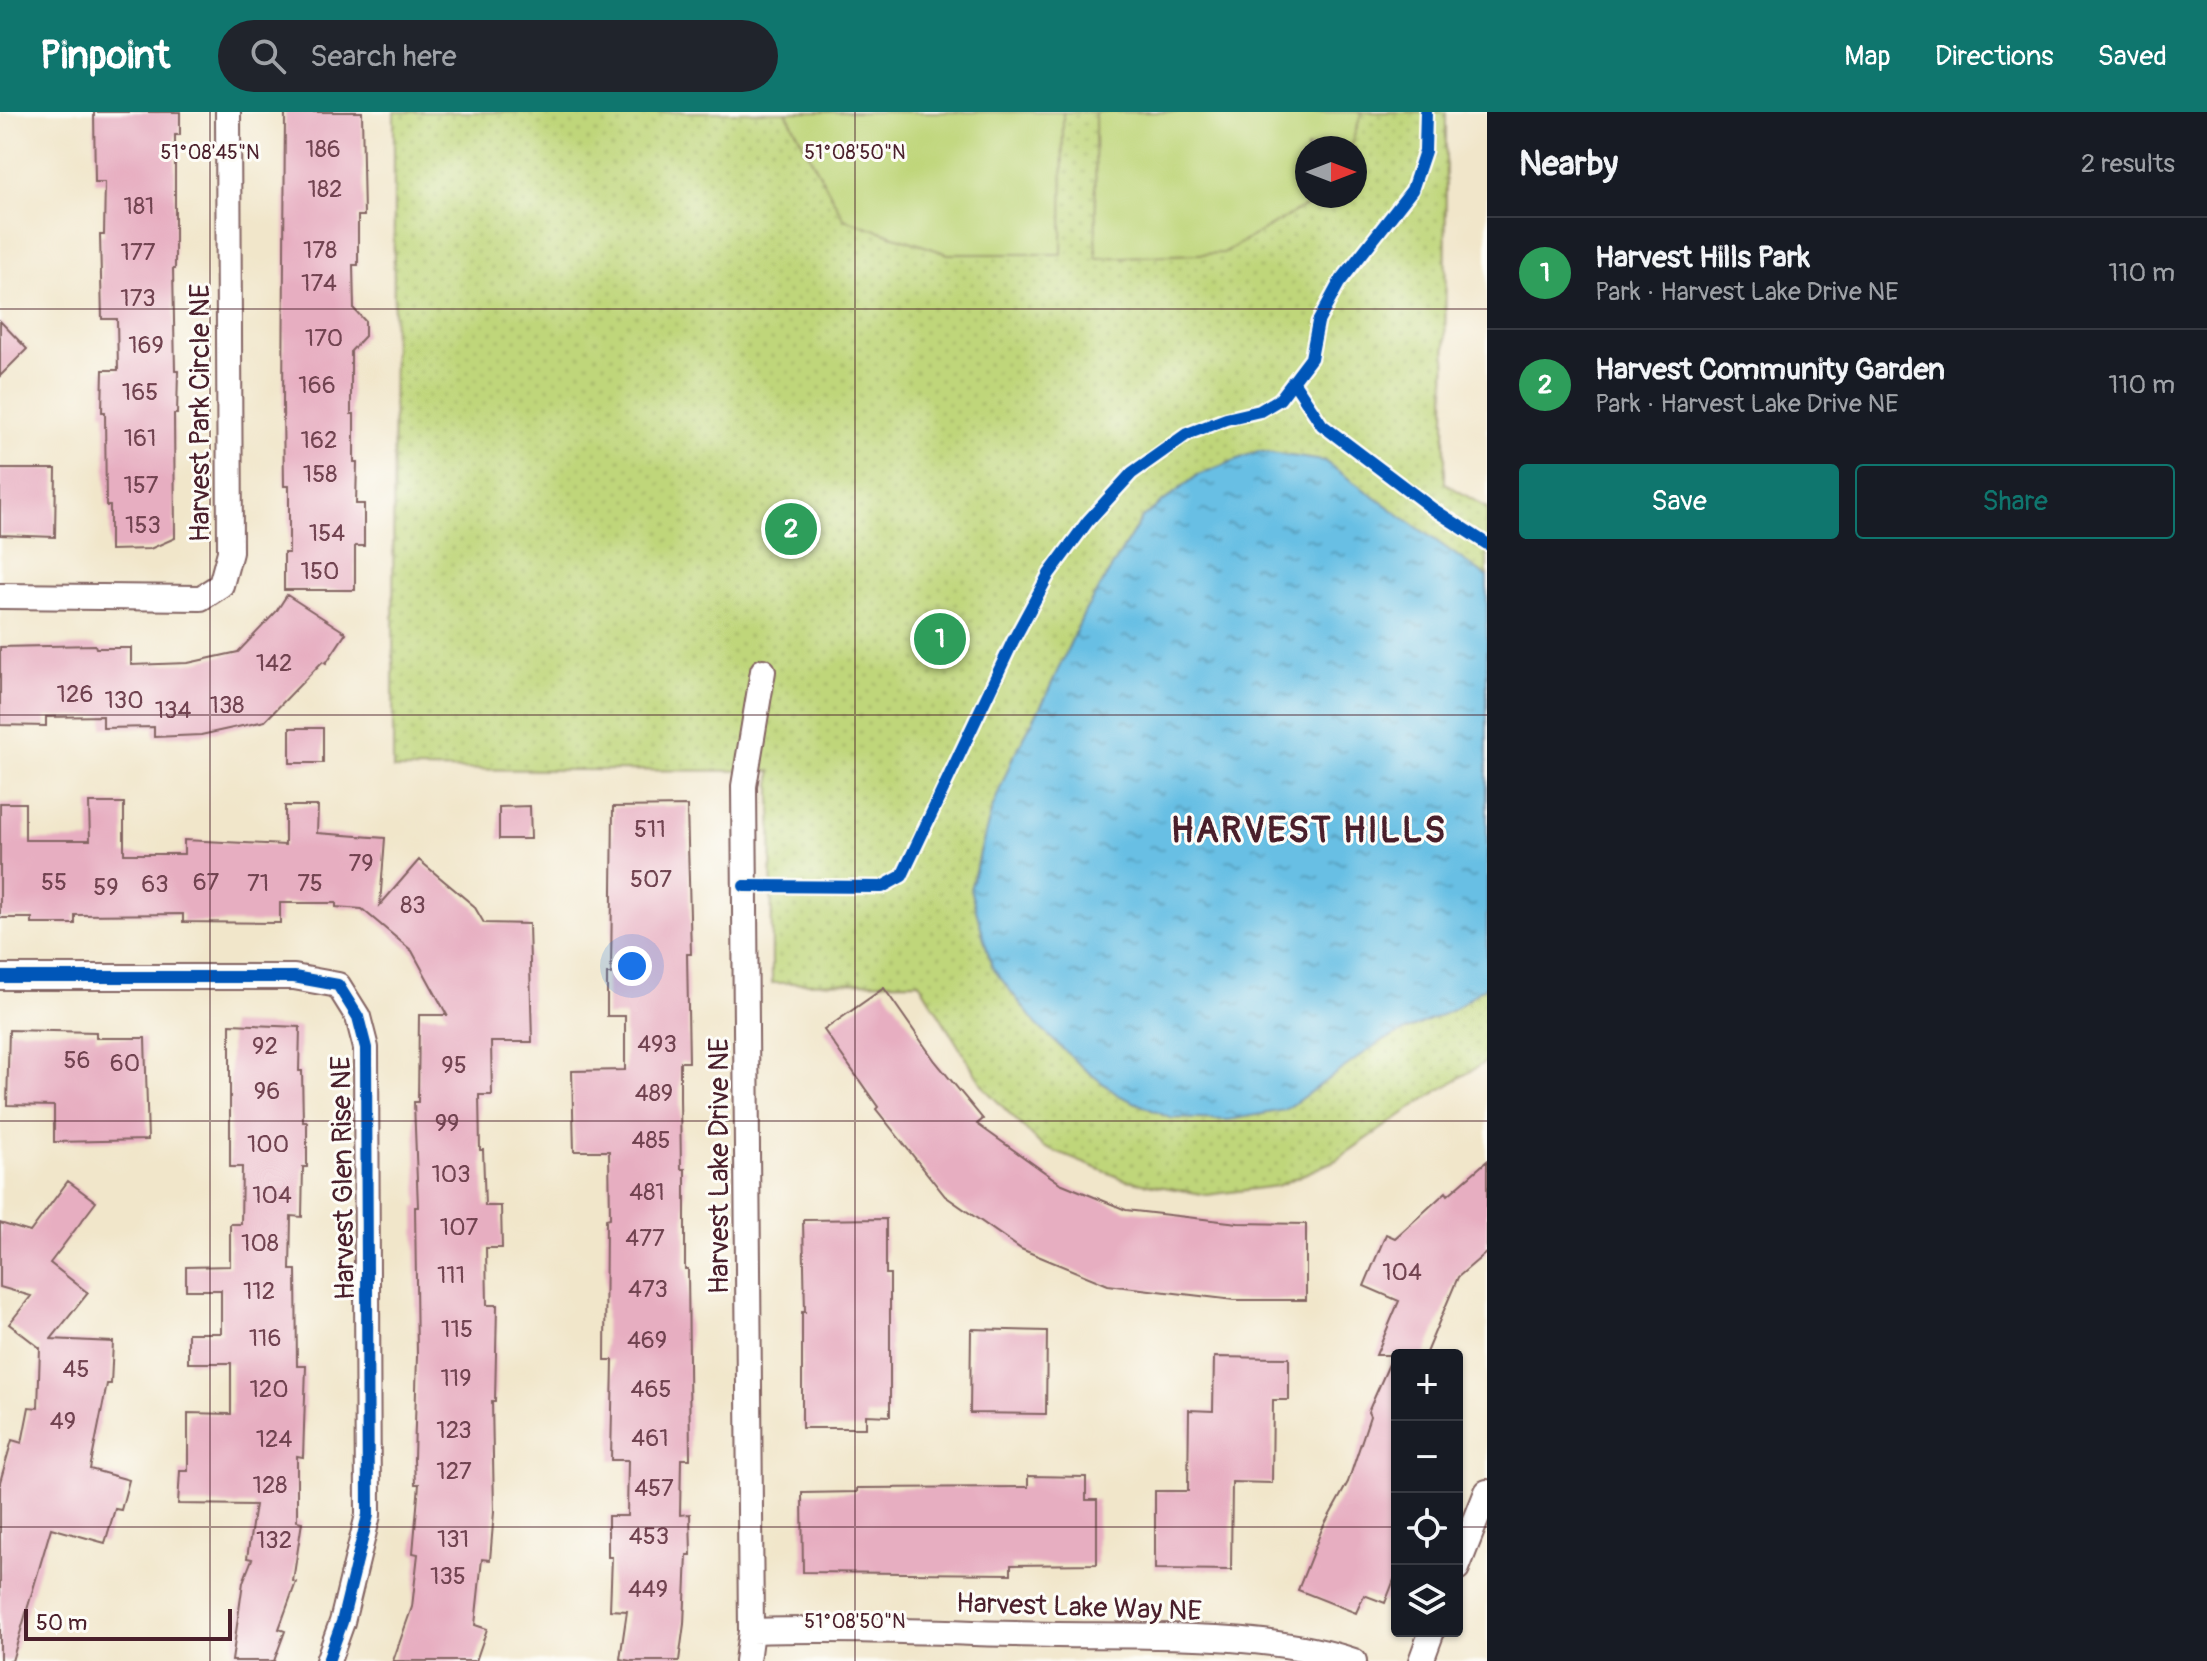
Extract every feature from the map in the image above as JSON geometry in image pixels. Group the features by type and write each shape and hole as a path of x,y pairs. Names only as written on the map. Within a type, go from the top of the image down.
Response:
{"street":[{"name":"Harvest Park Circle NE","path":"0,596 201,598 221,585 230,552 228,112"},
{"name":"Harvest Lake Drive NE","path":"747,1661 751,1631 744,786 763,671"},
{"name":"Harvest Glen Rise NE","path":"0,977 294,977 338,985 358,1017 366,1048 368,1515 342,1622 328,1661"},
{"path":"1458,1565 1487,1492"},
{"name":"Harvest Lake Way NE","path":"751,1631 1247,1641 1331,1653 1354,1661"},
{"path":"1421,1661 1430,1637"}],"green space":[{"path":"394,112 1446,112 1445,483 1487,508 1487,1061 1336,1160 1277,1186 1207,1195 1126,1180 1043,1147 985,1089 919,982 772,983 771,771 393,769"},
{"path":"786,112 1063,112 1062,254 948,254 844,219"},
{"path":"1095,112 1362,112 1354,136 1295,136 1295,208 1302,208 1223,253 1096,258"}],"water":[{"path":"1258,451 1324,461 1487,577 1487,985 1453,1010 1380,1042 1285,1110 1228,1120 1170,1118 1118,1095 1037,1025 992,967 970,889 992,809 1012,759 1045,698 1085,611 1142,518 1198,475"}],"building":[{"path":"94,112 180,112 180,135 175,135 173,269 175,371 178,371 177,414 174,414 175,538 150,549 110,550 110,506 106,506 105,412 102,412 103,370 118,370 117,319 102,319 100,235 104,235 105,182 95,182"},
{"path":"285,112 362,112 364,216 358,216 358,265 353,265 354,309 365,321 365,336 351,351 351,414 354,414 354,462 357,462 356,504 364,504 364,546 355,546 355,590 284,590 284,553 289,553 289,486 284,486 283,405"},
{"path":"0,321 27,349 0,376"},
{"path":"0,469 56,469 55,537 0,535"},
{"path":"287,595 346,633 326,663 323,661 265,721 201,735 154,737 154,727 103,728 103,716 46,717 46,726 0,725 0,647 95,645 96,648 131,648 131,665 188,663 238,652 276,612"},
{"path":"290,728 323,728 323,763 290,763"},
{"path":"0,803 25,803 25,840 90,840 89,803 124,803 124,854 184,854 184,840 285,845 285,806 318,806 317,833 385,838 380,905 419,860 474,906 484,923 529,924 532,1042 491,1042 492,1095 479,1095 485,1206 501,1206 502,1248 486,1248 487,1305 497,1305 495,1401 492,1401 494,1512 490,1560 482,1559 475,1625 487,1629 476,1661 393,1661 412,1607 418,1554 413,1553 419,1484 415,1484 414,1459 417,1356 415,1207 418,1207 414,1102 418,1102 419,1015 447,1015 412,951 362,909 336,907 336,903 280,903 280,923 183,922 183,914 75,915 75,924 32,924 32,918 0,918"},
{"path":"530,806 531,839 499,839 499,807"},
{"path":"687,806 691,954 687,954 689,1062 680,1062 680,1098 681,1169 685,1169 685,1269 688,1269 690,1459 681,1459 680,1515 690,1514 691,1555 687,1555 679,1661 631,1661 620,1659 627,1611 610,1610 612,1557 608,1557 608,1516 627,1516 628,1460 611,1460 613,1360 605,1360 609,1151 574,1151 572,1071 625,1070 625,1016 607,1016 607,974 611,974 613,807"},
{"path":"884,988 935,1061 983,1119 977,1124 1060,1183 1126,1210 1238,1223 1306,1224 1306,1300 1234,1300 1108,1285 1021,1249 945,1196 876,1109 878,1107 824,1030"},
{"path":"230,1024 300,1027 299,1071 302,1071 303,1122 307,1122 302,1217 291,1216 290,1270 296,1270 297,1366 306,1366 303,1457 297,1456 297,1521 302,1522 293,1581 296,1582 279,1629 285,1631 274,1661 232,1661 243,1582 252,1559 247,1558 255,1505 178,1504 180,1471 188,1471 188,1413 231,1414 231,1363 188,1363 188,1333 221,1333 221,1290 186,1290 186,1267 230,1266 230,1224 241,1224 242,1167 230,1167"},
{"path":"9,1030 96,1032 96,1038 145,1038 148,1140 54,1142 54,1106 7,1105"},
{"path":"1487,1161 1487,1252 1458,1277 1428,1349 1391,1349 1391,1355 1376,1355 1399,1301 1364,1286 1386,1234 1395,1238 1446,1192 1448,1195"},
{"path":"68,1181 96,1202 50,1263 88,1293 51,1339 113,1342 111,1384 107,1384 90,1469 129,1480 121,1510 115,1509 105,1543 51,1528 12,1661 0,1661 0,1482 12,1440 22,1443 29,1407 38,1408 40,1348 9,1324 31,1296 0,1287 0,1223 30,1232"},
{"path":"886,1219 886,1274 890,1274 890,1416 866,1415 866,1428 802,1428 802,1312 805,1312 803,1220"},
{"path":"971,1329 1047,1331 1046,1414 970,1413"},
{"path":"1214,1357 1289,1358 1289,1400 1273,1400 1272,1483 1232,1482 1231,1570 1155,1569 1155,1491 1188,1491 1189,1410 1213,1411"},
{"path":"1391,1360 1391,1588 1385,1603 1364,1595 1356,1613 1298,1590 1322,1529 1348,1482 1370,1416 1368,1412"},
{"path":"1028,1476 1086,1477 1086,1500 1097,1500 1097,1564 1011,1565 1011,1574 803,1572 802,1493 857,1492 857,1488 1028,1487"}],"cycle path":[{"path":"744,886 882,887 902,876 1013,641 1049,574 1088,521 1132,473 1187,434 1226,419 1260,411 1280,399 1311,358 1318,322 1339,283 1412,190 1425,151 1426,112"},
{"path":"1293,381 1322,425 1433,509 1487,544"},
{"path":"0,977 294,977 338,985 358,1017 366,1048 368,1515 342,1622 328,1661"}],"place":[{"name":"Harvest Community Garden","path":"791,529"},
{"name":"Harvest Hills Park","path":"940,639"}],"district":[{"name":"HARVEST HILLS","path":"1309,829"}]}
